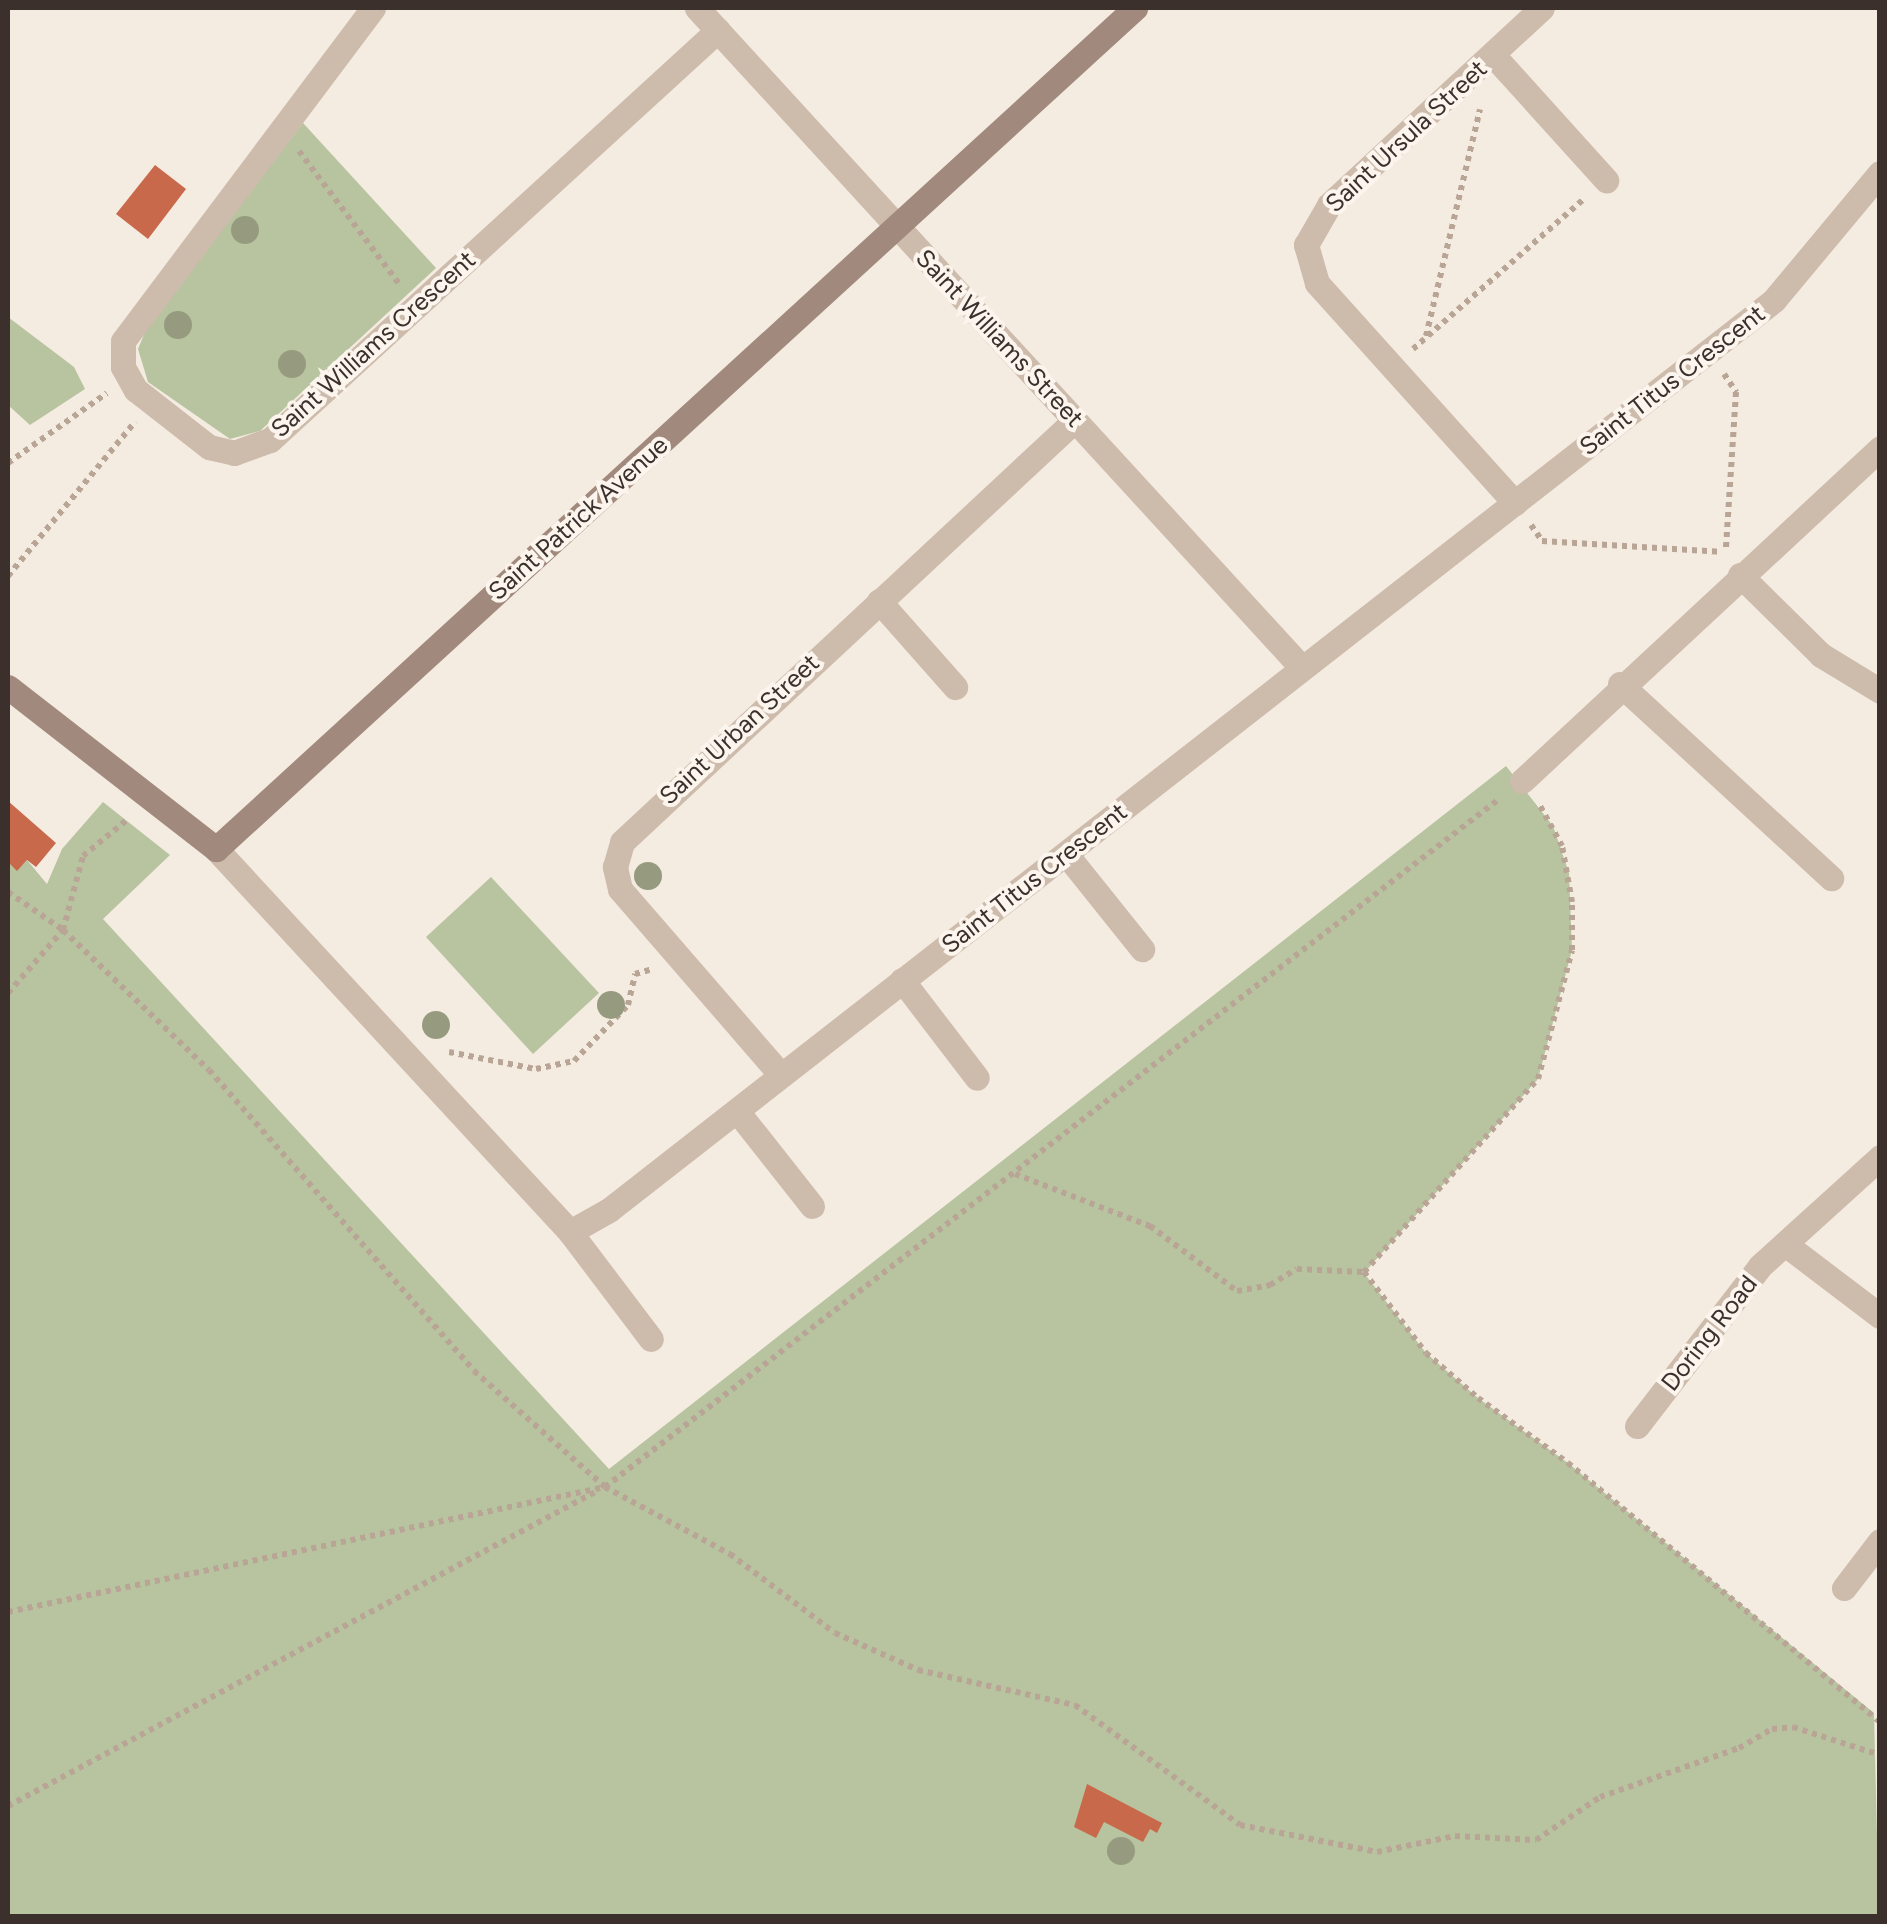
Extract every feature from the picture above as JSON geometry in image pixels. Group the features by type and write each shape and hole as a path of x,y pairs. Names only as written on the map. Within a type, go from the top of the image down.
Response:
{"street":[{"path":"128,378 122,353 131,324 373,8"},
{"name":"Saint Williams Street","path":"697,8 1302,668"},
{"name":"Saint Patrick Avenue","path":"216,849 1135,8"},
{"name":"Saint Ursula Street","path":"1515,503 1317,283 1306,245 1329,205 1542,8"},
{"name":"Saint Williams Crescent","path":"128,378 153,403 209,446 251,450 270,440 718,30"},
{"path":"1492,55 1606,180"},
{"name":"Saint Titus Crescent","path":"570,1232 737,1110 1708,351 1797,279 1880,173"},
{"name":"Saint Urban Street","path":"781,1075 620,889 614,867 622,842 1075,420"},
{"path":"1522,781 1620,684 1880,448"},
{"path":"1740,575 1820,655 1880,691"},
{"path":"878,601 955,687"},
{"path":"1620,684 1831,878"},
{"path":"8,687 216,849 570,1232 651,1339"},
{"path":"1066,854 1142,949"},
{"path":"902,980 977,1078"},
{"path":"737,1110 812,1206"},
{"name":"Doring Road","path":"1638,1426 1784,1244 1880,1157"},
{"path":"1784,1244 1880,1316"},
{"path":"1844,1588 1880,1542"}],"path":[{"path":"1426,336 1492,55"},
{"path":"282,126 416,306"},
{"path":"1394,368 1606,180"},
{"path":"1708,351 1736,392 1726,552 1740,575"},
{"path":"8,463 128,378"},
{"path":"8,576 153,403"},
{"path":"1515,503 1542,542 1726,552"},
{"path":"8,1806 455,1562 605,1487 1522,781 1562,846 1572,902 1572,950 1538,1079 1364,1272"},
{"path":"8,993 63,930 83,856 131,816"},
{"path":"8,892 63,930 209,1070 474,1371 605,1487 730,1554 834,1632 918,1670 1075,1705 1240,1826 1376,1852 1454,1836 1536,1840 1600,1796 1739,1748 1772,1729 1793,1727 1880,1755"},
{"path":"408,1055 425,1040 464,1060 492,1058 536,1069 574,1061 628,1005 635,974 682,961"},
{"path":"1015,1174 1150,1226 1237,1291 1270,1285 1297,1269 1364,1272 1426,1352 1478,1398 1568,1463 1880,1722"},
{"path":"8,1612 605,1487"}],"green space":[{"path":"303,123 436,268 260,431 230,439 148,382 138,349 148,325"},
{"path":"8,317 74,367 85,389 30,425 8,405"},
{"path":"1506,766 1553,826 1569,873 1572,950 1538,1079 1364,1273 1426,1353 1478,1398 1568,1463 1874,1713 1879,1916 8,1916 8,862 17,870 27,860 47,884 62,849 103,802 170,855 103,919 609,1469"},
{"path":"491,877 599,993 533,1054 426,937"}],"building":[{"path":"155,165 186,189 148,239 116,214"},
{"path":"8,801 56,843 36,867 27,860 17,871 8,862"},
{"path":"1087,1784 1162,1823 1157,1833 1150,1829 1143,1842 1104,1822 1096,1838 1074,1827"}]}
